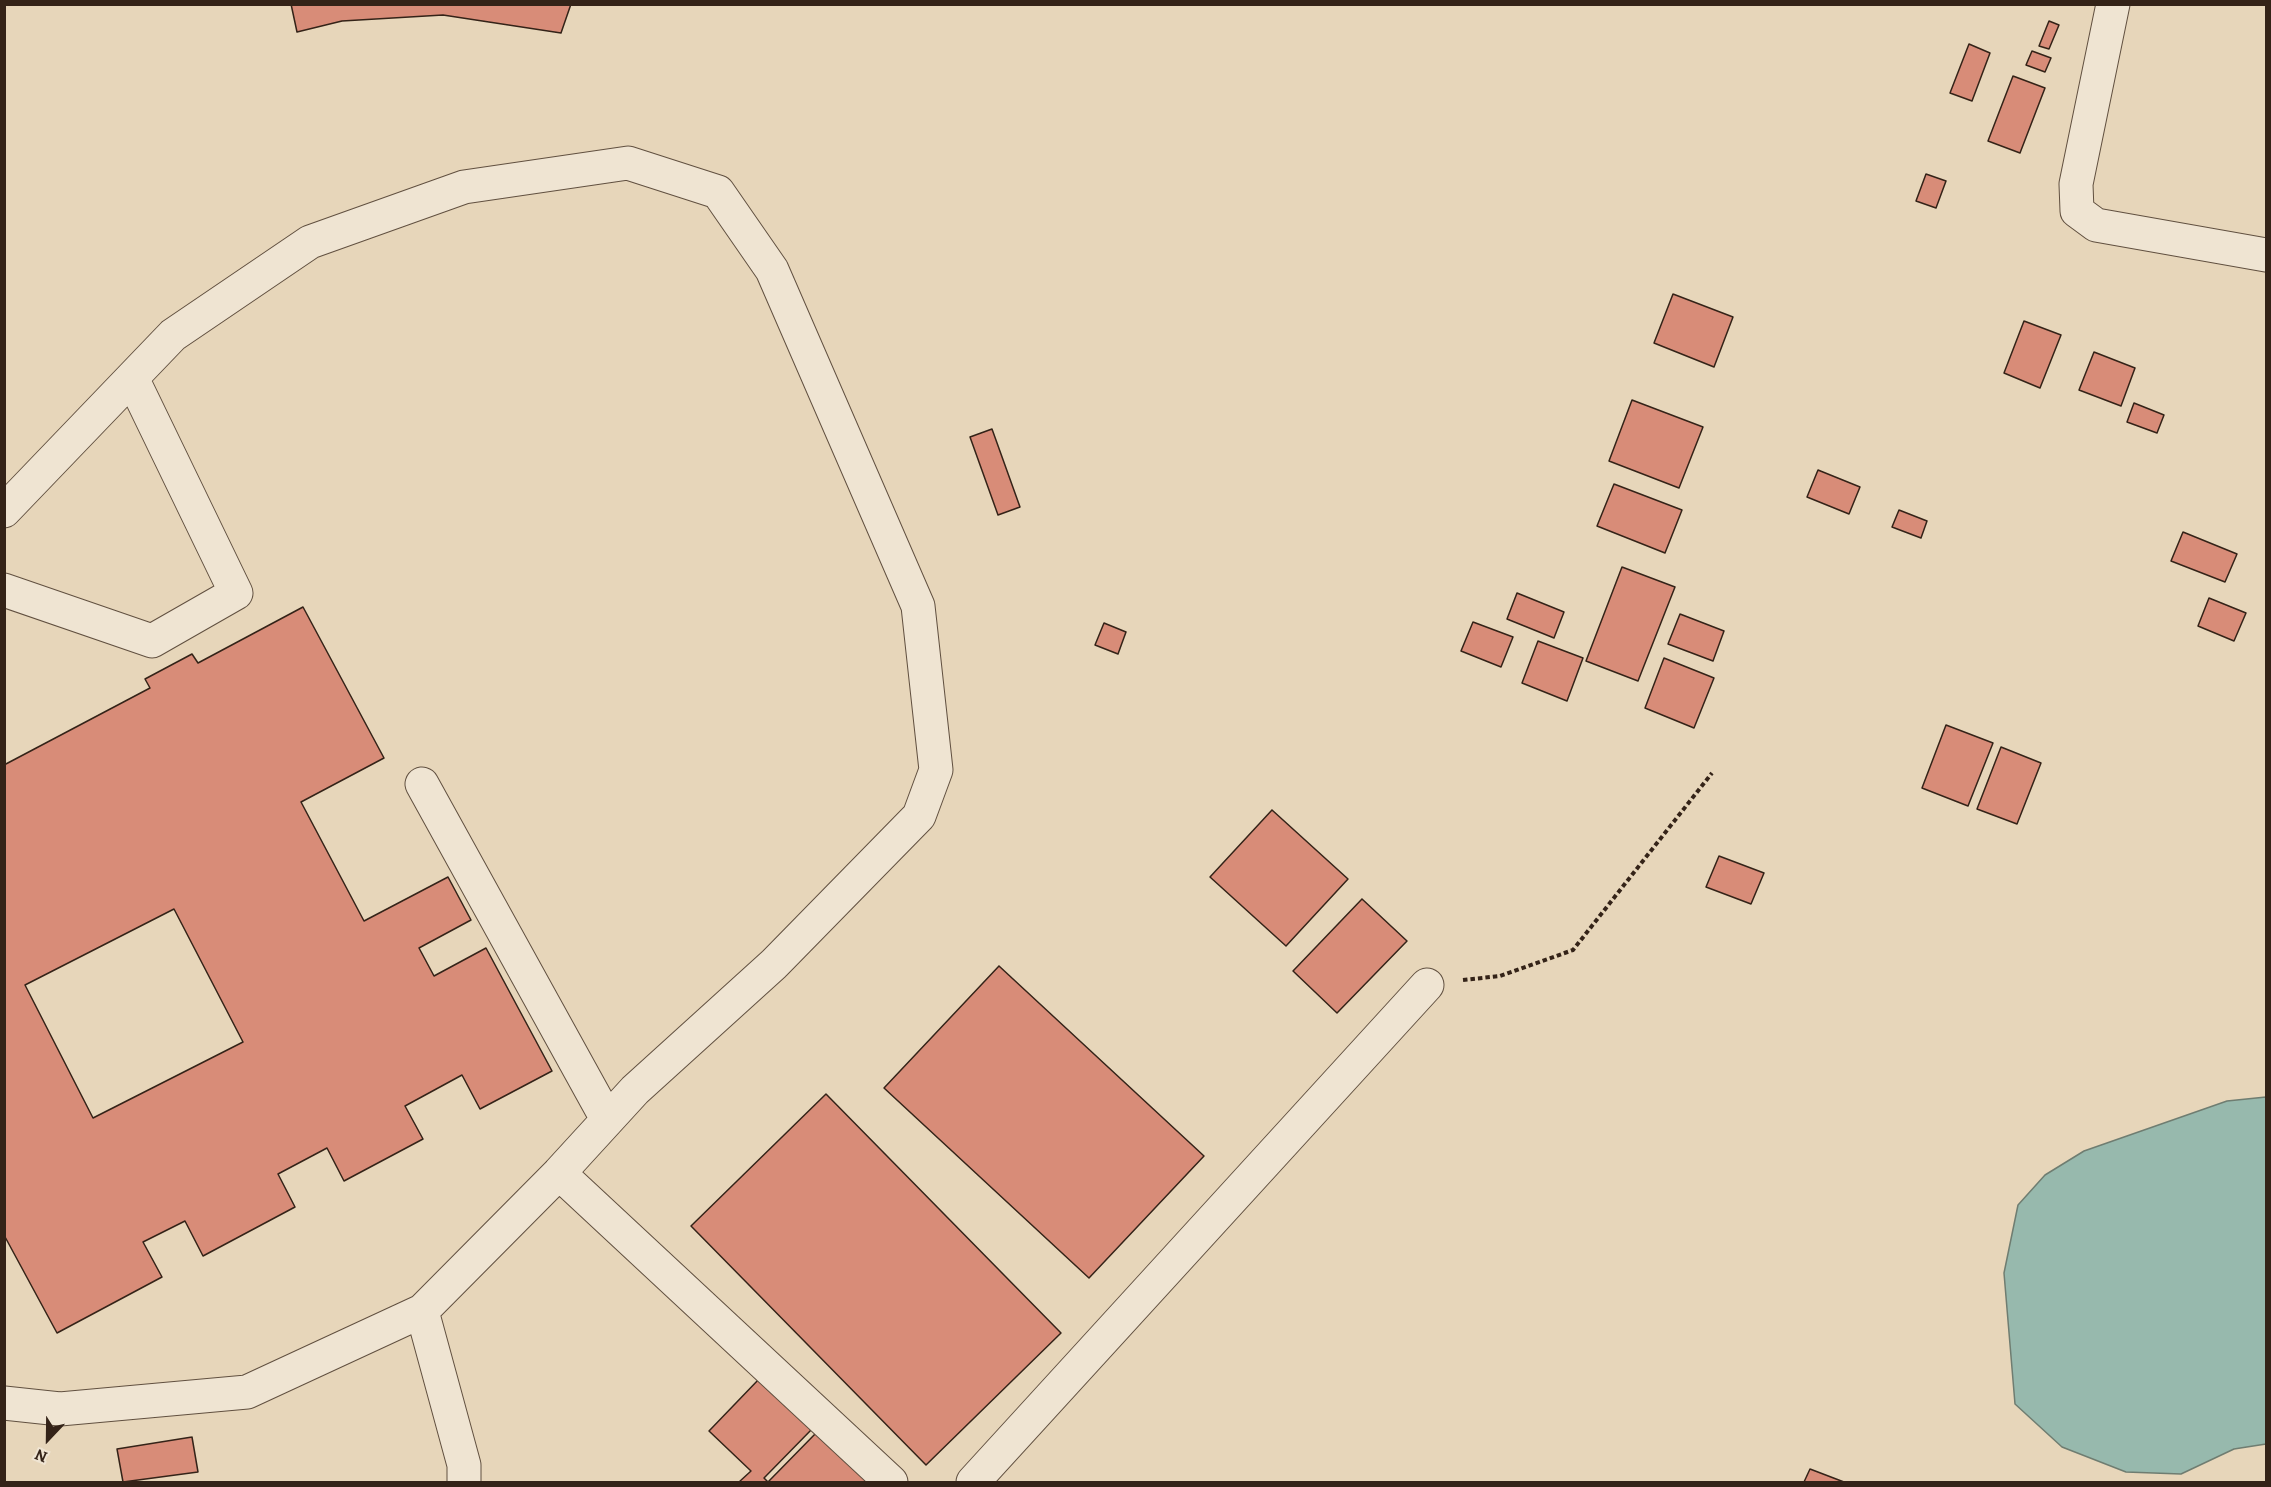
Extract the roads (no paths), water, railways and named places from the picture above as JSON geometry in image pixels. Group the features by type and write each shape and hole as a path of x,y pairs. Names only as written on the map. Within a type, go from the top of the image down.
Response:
{"street":[{"path":"2113,4 2076,184 2077,211 2096,225 2266,255"},
{"path":"4,511 173,335 310,242 464,187 628,163 718,192 772,270 918,606 936,770 919,816 774,964 636,1090 559,1173 422,1311 247,1392 60,1409 4,1403"},
{"path":"4,590 152,641 236,593 132,378"},
{"path":"422,784 607,1119"},
{"path":"973,1482 1427,985"},
{"path":"559,1173 891,1482"},
{"path":"422,1311 464,1465 464,1482"}],"water":[{"path":"2266,1097 2266,1444 2234,1449 2181,1474 2126,1472 2062,1447 2015,1404 2004,1273 2018,1205 2045,1175 2084,1151 2227,1101"}]}
